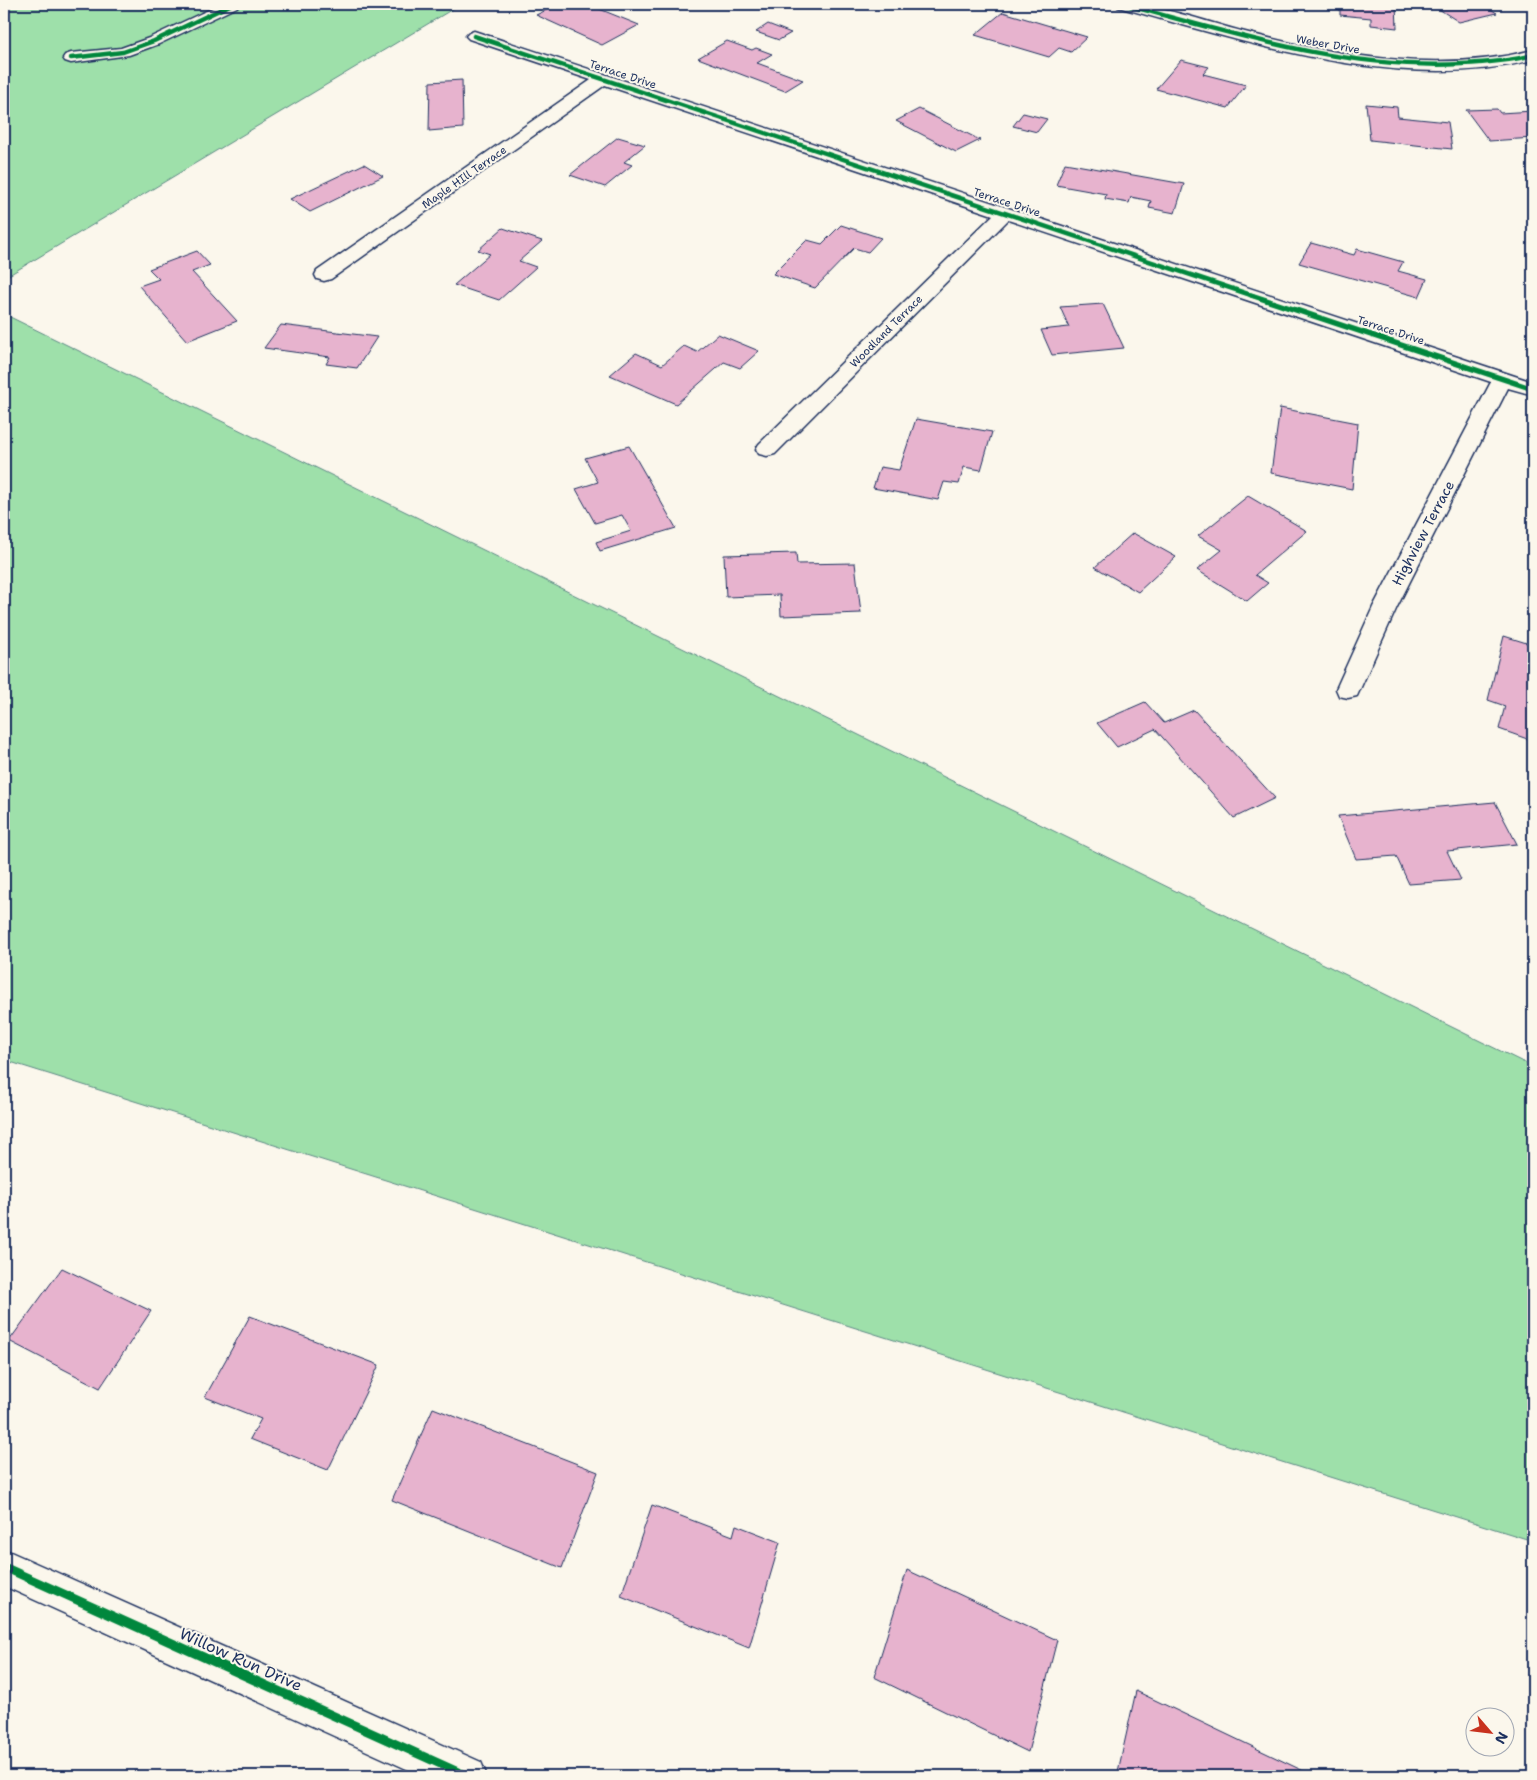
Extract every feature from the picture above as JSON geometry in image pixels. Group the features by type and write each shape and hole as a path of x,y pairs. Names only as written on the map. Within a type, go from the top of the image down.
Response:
{"street":[{"path":"70,58 123,52 154,40 232,4"},
{"name":"Weber Drive","path":"1123,4 1301,51 1363,61 1414,66 1463,65 1519,59 1533,54"},
{"name":"Terrace Drive","path":"474,36 1533,389"},
{"name":"Maple HIll Terrace","path":"324,275 603,79"},
{"name":"Woodland Terrace","path":"767,449 1005,213"},
{"name":"Highview Terrace","path":"1348,689 1385,606 1502,379"},
{"name":"Willow Run Drive","path":"4,1567 467,1776"}],"green space":[{"path":"4,4 461,4 4,278"},
{"path":"4,314 1533,1067 1533,1541 4,1060"}],"building":[{"path":"559,4 587,4 639,25 602,45 536,15"},
{"path":"1340,4 1396,4 1397,28 1371,25 1371,18 1340,15"},
{"path":"1431,4 1482,4 1497,13 1459,22"},
{"path":"1003,12 1087,37 1071,52 1059,48 1049,57 975,35"},
{"path":"768,24 791,33 779,40 756,32"},
{"path":"727,41 752,50 756,48 772,54 757,63 803,80 785,91 698,58"},
{"path":"1181,60 1209,67 1203,74 1246,85 1228,108 1156,89"},
{"path":"462,80 463,128 429,131 430,82"},
{"path":"1366,104 1397,107 1398,117 1448,122 1452,149 1370,140"},
{"path":"919,109 980,140 956,152 896,121"},
{"path":"1497,109 1500,113 1533,111 1533,138 1489,141 1466,110"},
{"path":"1023,113 1047,119 1037,132 1013,126"},
{"path":"618,137 645,145 624,162 632,165 605,187 570,175"},
{"path":"1065,163 1184,184 1175,213 1149,208 1151,201 1131,197 1129,203 1105,199 1106,194 1056,185"},
{"path":"364,164 383,176 310,212 290,199"},
{"path":"841,225 881,238 868,252 854,248 815,288 773,274 807,240 822,244"},
{"path":"503,228 542,241 519,261 536,267 499,300 454,285 490,254 478,250"},
{"path":"1311,243 1354,255 1357,249 1403,262 1398,271 1427,279 1419,297 1299,263"},
{"path":"197,251 210,265 192,272 237,321 187,341 139,286 159,279 149,269"},
{"path":"1103,304 1124,348 1052,355 1041,330 1069,327 1060,307"},
{"path":"281,325 377,337 357,368 326,364 330,357 264,348"},
{"path":"718,334 759,351 740,368 724,362 676,404 610,375 636,353 662,365 684,346 697,352"},
{"path":"1280,408 1358,423 1352,489 1271,473"},
{"path":"916,419 992,432 981,470 964,467 959,484 944,482 938,500 873,488 880,467 899,470"},
{"path":"629,446 676,528 600,551 596,542 631,531 622,515 595,523 576,489 598,482 585,458"},
{"path":"1248,496 1307,531 1255,575 1268,583 1247,601 1197,570 1222,550 1198,536"},
{"path":"1133,533 1176,557 1138,592 1095,567"},
{"path":"796,553 797,564 855,563 861,613 781,616 780,595 726,597 724,555"},
{"path":"1504,636 1533,645 1533,741 1499,729 1505,706 1488,700"},
{"path":"1145,702 1164,723 1194,710 1275,798 1234,818 1155,729 1117,747 1097,723"},
{"path":"1495,802 1517,844 1447,851 1461,880 1409,884 1396,856 1356,859 1338,816"},
{"path":"62,1268 151,1311 100,1388 9,1341"},
{"path":"250,1316 379,1365 328,1470 250,1439 261,1419 205,1397"},
{"path":"433,1408 598,1472 562,1568 392,1500"},
{"path":"652,1505 733,1536 736,1525 780,1542 749,1648 621,1596"},
{"path":"907,1570 1057,1640 1028,1752 874,1677"},
{"path":"1136,1691 1314,1776 1117,1776"}],"cycle path":[{"path":"71,58 123,52 154,41 232,4"},
{"path":"1123,4 1255,40 1300,50 1390,64 1481,63 1533,55"},
{"path":"474,36 1533,389"},
{"path":"4,1567 467,1776"}]}
